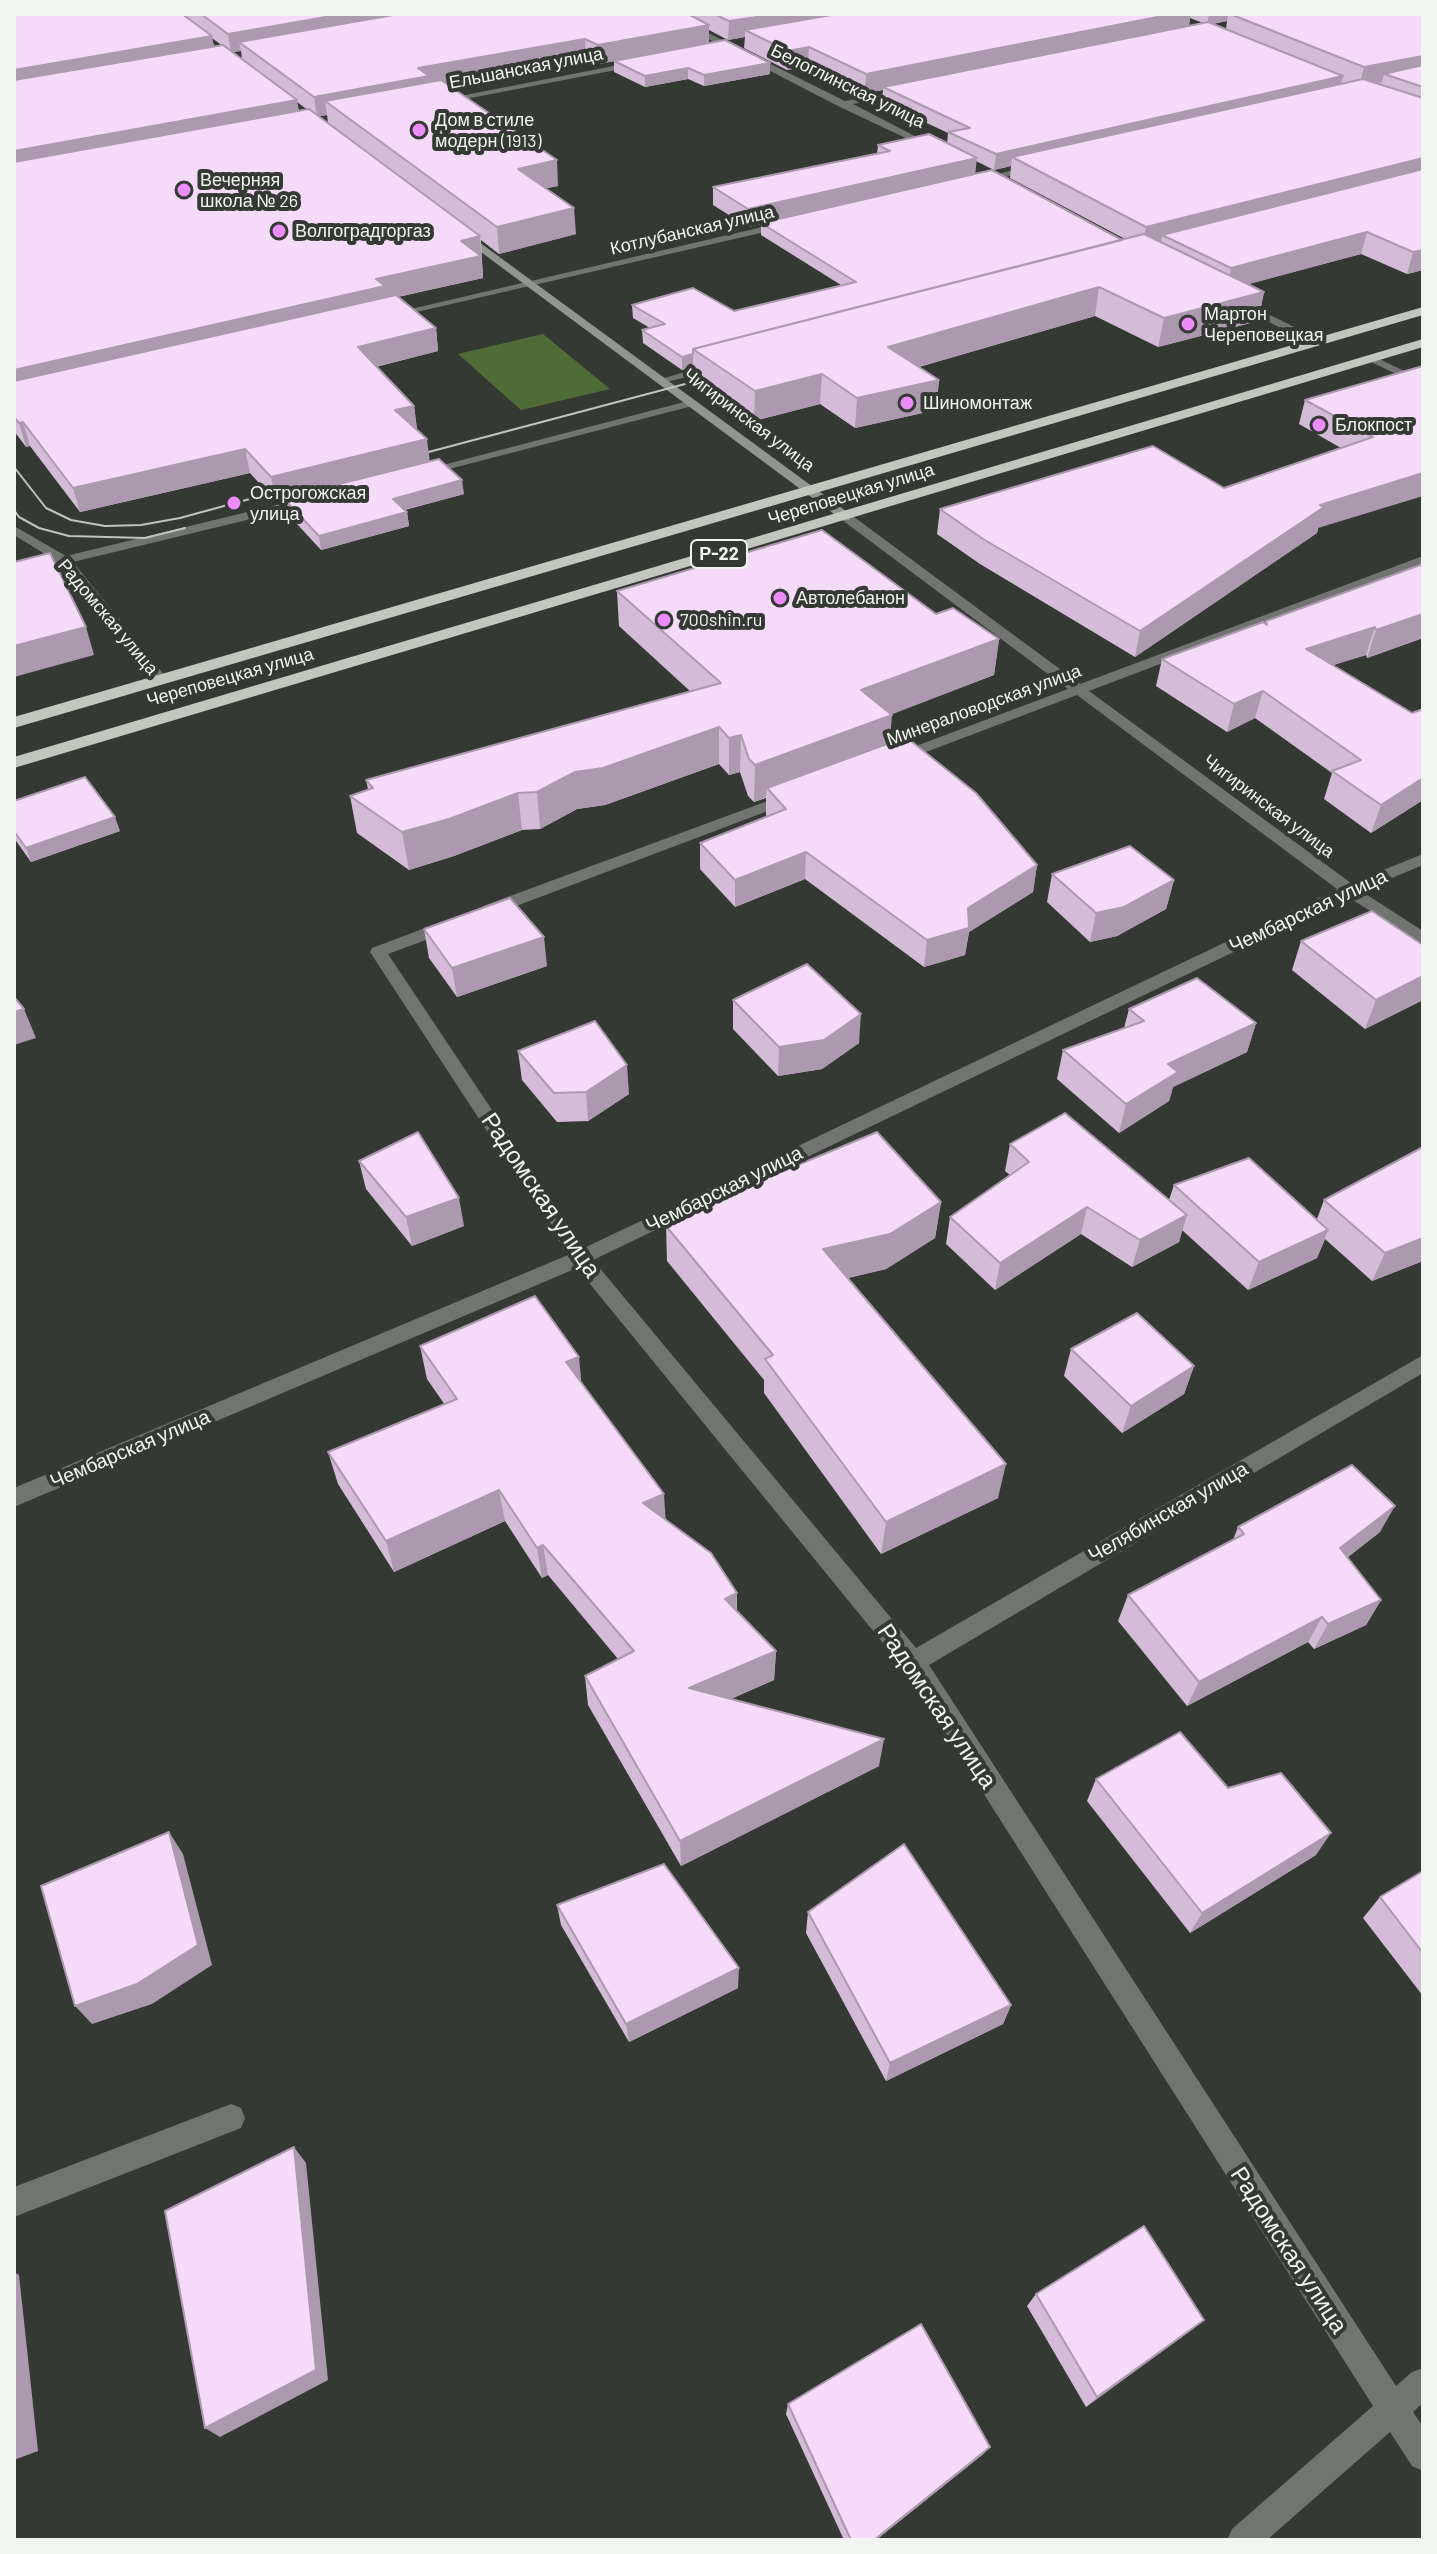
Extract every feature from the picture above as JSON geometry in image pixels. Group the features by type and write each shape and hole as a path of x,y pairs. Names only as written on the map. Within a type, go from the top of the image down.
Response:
{"highway":[{"name":"Череповецкая улица","path":"14,723 1423,311"},
{"name":"Череповецкая улица","path":"14,763 1423,343"}],"street":[{"name":"Белоглинская улица","path":"664,14 940,151"},
{"path":"709,49 739,44"},
{"name":"Ельшанская улица","path":"428,103 647,61"},
{"path":"841,104 918,89"},
{"path":"961,184 1053,163"},
{"path":"981,171 1006,184"},
{"name":"Котлубанская улица","path":"372,319 806,220"},
{"name":"Чигиринская улица","path":"454,227 1349,890 1423,939"},
{"path":"1220,294 1317,342"},
{"path":"1371,358 1423,384"},
{"path":"663,380 724,364"},
{"path":"401,477 692,403"},
{"path":"14,573 325,497"},
{"name":"Радомская улица","path":"14,530 65,561 161,680"},
{"name":"Минераловодская улица","path":"886,763 1423,560"},
{"name":"Радомская улица","path":"811,790 378,952 580,1258 913,1662 1423,2455"},
{"name":"Чембарская улица","path":"14,1498 580,1258 1349,890 1423,859"},
{"name":"Челябинская улица","path":"913,1662 1423,1363"},
{"path":"14,2202 231,2118"},
{"path":"1243,2540 1423,2383"}],"green space":[{"path":"543,334 610,389 521,410 458,354"}],"building":[{"path":"14,14 182,14 212,36 14,70"},
{"path":"201,14 343,14 228,34"},
{"path":"399,14 688,14 709,25 598,45 585,39 418,68 429,76 314,97 239,42"},
{"path":"714,14 777,14 729,21"},
{"path":"837,14 1173,14 866,74 809,47 788,51 745,30"},
{"path":"1230,14 1423,14 1423,56 1364,67"},
{"path":"1208,22 1343,76 996,154 948,132 970,128 883,87"},
{"path":"725,40 770,63 704,75 688,68 645,76 614,61"},
{"path":"223,45 297,100 14,151 14,80"},
{"path":"1423,65 1423,87 1384,74"},
{"path":"1363,79 1423,98 1423,158 1146,227 1012,157"},
{"path":"441,80 557,160 518,169 574,208 497,227 325,101"},
{"path":"309,109 480,236 461,241 481,256 376,279 385,286 14,370 14,162"},
{"path":"929,134 977,158 748,209 713,187 890,151 878,145"},
{"path":"1423,169 1423,250 1413,252 1367,232 1231,268 1162,235"},
{"path":"992,170 1122,240 693,349 693,354 682,357 642,330 665,324 632,305 693,288 734,311 856,282 761,223"},
{"path":"1144,234 1264,292 1164,318 1099,287 888,347 939,380 857,398 822,374 755,391 693,349"},
{"path":"396,295 436,328 358,347 414,406 395,410 427,439 271,477 245,449 73,488 23,422 19,423 14,417 14,381"},
{"path":"1423,366 1423,473 1320,505 1324,507 1140,631 983,539 940,509 1153,446 1224,488 1373,437 1305,400"},
{"path":"439,459 462,480 393,499 407,512 319,536 283,498"},
{"path":"822,530 936,614 953,608 999,639 861,690 892,715 755,765 749,759 741,735 729,738 719,727 603,768 575,772 537,792 518,793 449,819 402,832 350,796 373,788 366,780 721,683 617,591"},
{"path":"50,553 86,627 14,646 14,562"},
{"path":"1423,564 1423,614 1306,649 1412,713 1423,709 1423,778 1381,805 1332,771 1361,760 1263,691 1234,704 1162,659 1263,622 1267,625 1266,621"},
{"path":"906,737 976,793 1037,865 968,908 969,928 927,940 806,852 735,880 700,843 786,809 767,788"},
{"path":"85,777 115,817 26,848 14,831 14,801"},
{"path":"1130,846 1174,880 1124,907 1096,913 1052,874"},
{"path":"510,898 544,937 452,968 424,929"},
{"path":"1372,911 1423,945 1423,976 1376,1000 1301,941"},
{"path":"807,964 861,1014 824,1040 779,1047 733,1000"},
{"path":"1197,978 1256,1023 1168,1064 1178,1072 1126,1104 1063,1050 1144,1021 1129,1009"},
{"path":"14,997 24,1009 14,1012"},
{"path":"595,1021 627,1065 586,1092 554,1093 518,1051"},
{"path":"1065,1113 1187,1215 1140,1240 1087,1207 1000,1263 950,1217 1029,1162 1010,1144"},
{"path":"418,1132 459,1198 406,1217 359,1161"},
{"path":"877,1132 941,1202 890,1234 823,1249 1006,1464 886,1522 765,1359 773,1355 666,1226 745,1187"},
{"path":"1423,1147 1423,1238 1385,1253 1324,1200"},
{"path":"1249,1158 1328,1230 1259,1262 1174,1185"},
{"path":"535,1296 579,1357 566,1362 664,1494 643,1503 711,1553 737,1593 725,1599 776,1651 689,1688 884,1739 680,1841 585,1676 634,1651 543,1545 537,1548 499,1490 386,1541 328,1452 457,1399 420,1346"},
{"path":"1137,1313 1194,1366 1131,1406 1071,1349"},
{"path":"1352,1465 1395,1506 1340,1548 1381,1600 1328,1624 1322,1617 1199,1682 1128,1595 1244,1534 1238,1527"},
{"path":"1180,1732 1228,1788 1281,1773 1331,1833 1202,1913 1096,1779"},
{"path":"169,1832 198,1945 137,1984 75,2006 41,1886"},
{"path":"904,1844 1011,2005 890,2063 808,1912"},
{"path":"664,1864 739,1968 626,2024 557,1905"},
{"path":"1423,1871 1423,1953 1380,1897"},
{"path":"294,2147 316,2370 205,2428 165,2211"},
{"path":"1144,2226 1204,2320 1097,2397 1036,2294"},
{"path":"921,2324 990,2447 874,2540 851,2540 788,2404"}],"tram line":[{"path":"406,458 719,375"},
{"path":"14,467 46,508 71,520 105,526 141,525 180,518 290,488"},
{"path":"14,510 19,517 39,528 69,536 145,538 185,528"}],"place":[{"name":"Дом в стиле модерн (1913)","path":"419,130"},
{"name":"Вечерняя школа № 26","path":"184,190"},
{"name":"Волгоградгоргаз","path":"279,231"},
{"name":"Мартон Череповецкая","path":"1188,324"},
{"name":"Шиномонтаж","path":"907,403"},
{"name":"Блокпост","path":"1319,425"},
{"name":"Острогожская улица","path":"234,503"},
{"name":"Автолебанон","path":"780,598"},
{"name":"700shin.ru","path":"664,620"}]}
